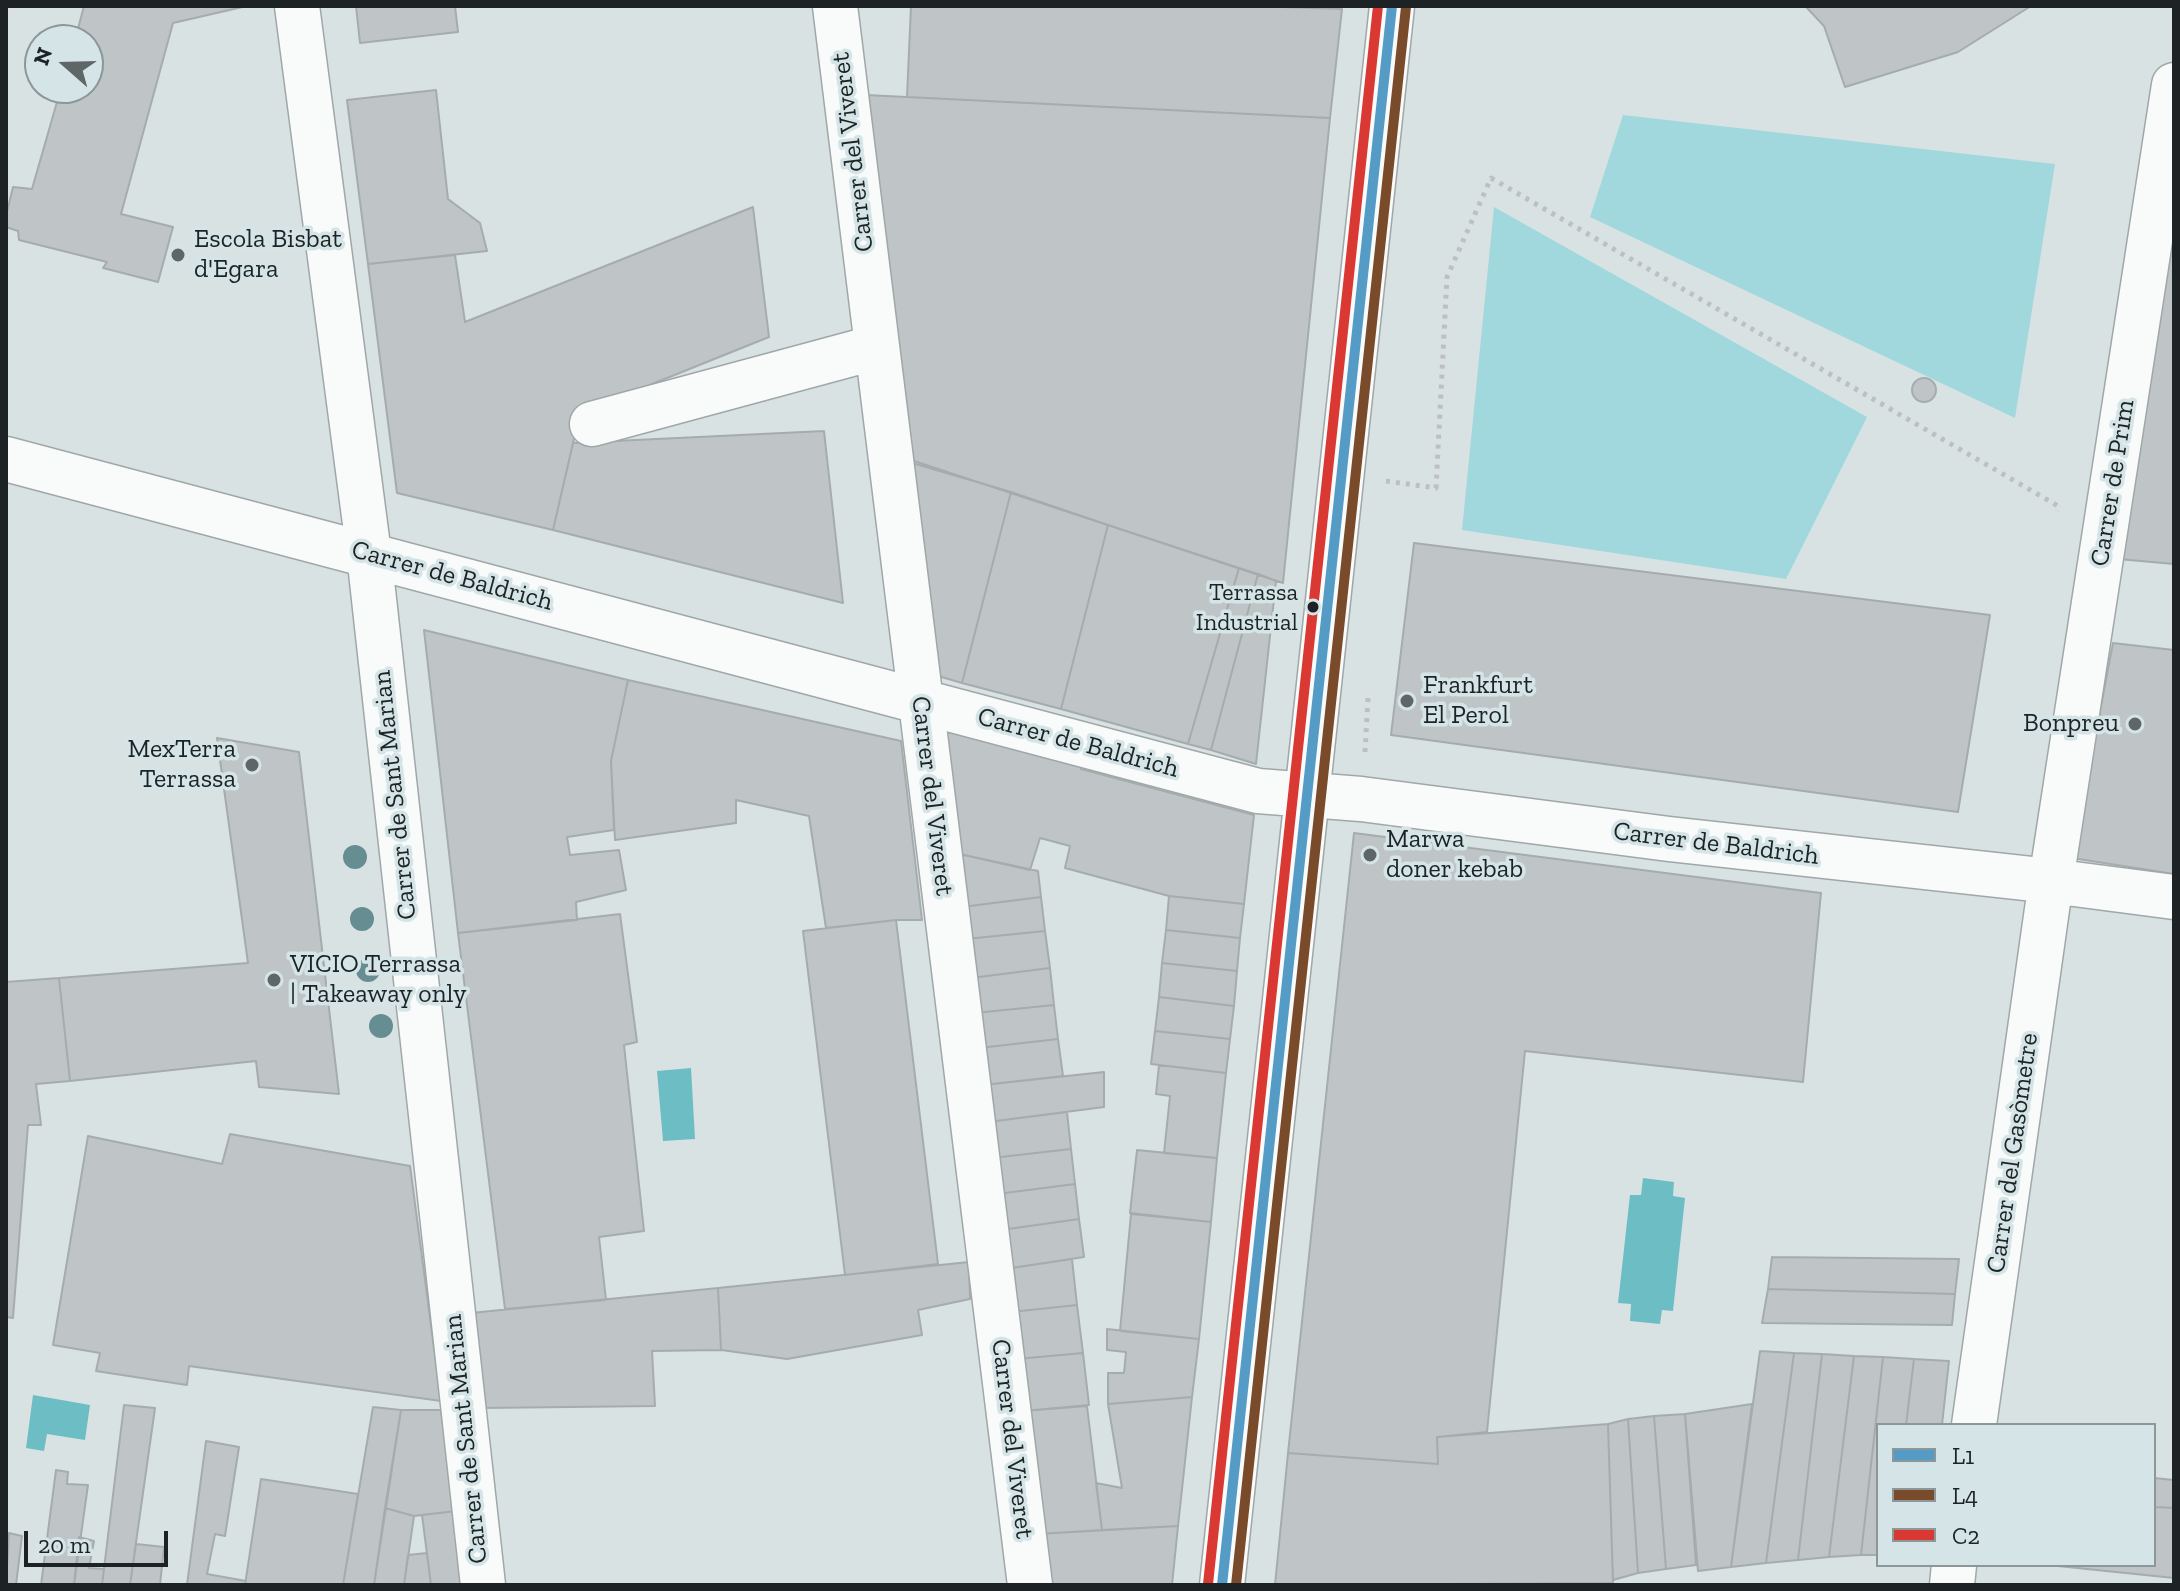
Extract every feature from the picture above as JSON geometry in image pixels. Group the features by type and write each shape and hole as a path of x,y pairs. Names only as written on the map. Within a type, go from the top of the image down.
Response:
{"street":[{"name":"Carrer de Sant Marian","path":"297,6 369,554 483,1585"},
{"name":"Carrer del Viveret","path":"835,6 1030,1585"},
{"path":"1222,1585 1392,7"},
{"name":"Carrer de Prim","path":"2051,881 2174,85"},
{"path":"592,424 877,347"},
{"name":"Carrer de Baldrich","path":"6,459 1258,791 1361,799 1669,839 2174,897"},
{"name":"Carrer del Gasòmetre","path":"1974,1423 2051,881"}],"path":[{"path":"1382,496 1383,480 1436,488 1447,277 1491,178 2058,506 2056,521"},
{"path":"1361,799 1369,688"}],"shaded area":[{"path":"1623,115 2055,164 2015,418 1590,217"},
{"path":"1494,207 1867,417 1786,579 1462,530"},
{"path":"691,1068 695,1139 663,1141 657,1071"},
{"path":"1643,1178 1674,1182 1673,1196 1685,1198 1673,1311 1662,1310 1660,1324 1630,1321 1631,1304 1618,1303 1630,1195 1641,1195"},
{"path":"33,1395 90,1405 85,1440 47,1434 44,1451 26,1448"}],"building":[{"path":"84,6 247,6 173,23 121,214 173,227 158,282 103,268 107,262 19,240 18,231 6,227 13,187 32,189 56,104 104,104 104,24 79,24"},
{"path":"356,6 455,6 458,32 360,43"},
{"path":"911,6 1342,9 1330,118 907,97"},
{"path":"2031,6 1958,52 1845,87 1824,26 1807,8"},
{"path":"436,90 448,199 480,223 487,251 368,264 347,100"},
{"path":"866,95 1330,118 1283,583 908,459"},
{"path":"753,207 769,337 580,413 553,530 397,493 368,264 455,255 465,322"},
{"path":"2174,215 2174,564 2107,558"},
{"path":"1924,378 1933,381 1936,390 1933,399 1924,402 1915,399 1912,390 1915,381"},
{"path":"824,431 843,603 553,530 573,443"},
{"path":"902,460 1011,492 962,683 928,673"},
{"path":"1011,492 1108,525 1061,709 962,683"},
{"path":"1108,525 1239,568 1188,744 1061,709"},
{"path":"1414,543 1990,615 1958,812 1391,735"},
{"path":"1239,568 1258,574 1211,750 1188,744"},
{"path":"1258,574 1276,581 1256,764 1211,750"},
{"path":"424,630 628,680 611,761 614,830 567,837 570,855 619,850 626,890 576,902 577,920 458,933"},
{"name":"Bonpreu","path":"2113,643 2174,650 2174,874 2072,858"},
{"path":"628,680 901,741 922,920 826,928 809,816 736,800 736,823 615,840 611,761"},
{"path":"949,728 1083,764 1081,769 1254,815 1244,904 1169,896 1065,868 1070,846 1040,838 1030,870 955,853 941,731"},
{"path":"217,738 299,752 339,1094 259,1087 256,1061 70,1081 59,978 248,963"},
{"path":"1354,833 1821,893 1803,1082 1525,1051 1487,1432 1437,1437 1438,1464 1288,1453"},
{"path":"955,853 1038,871 1041,897 962,907"},
{"path":"1169,896 1244,904 1240,938 1166,930"},
{"path":"1041,897 1045,931 966,939 962,907"},
{"path":"620,914 637,1042 624,1045 644,1231 599,1237 606,1300 505,1309 458,933"},
{"path":"896,920 938,1264 845,1275 803,931"},
{"path":"1166,930 1240,938 1237,971 1162,963"},
{"path":"1045,931 1050,968 971,978 966,939"},
{"path":"1162,963 1237,971 1234,1006 1159,997"},
{"path":"1050,968 1054,1005 975,1013 971,978"},
{"path":"59,978 70,1081 36,1084 41,1125 28,1125 13,1318 6,1317 6,982"},
{"path":"1159,997 1234,1006 1230,1039 1155,1031"},
{"path":"1054,1005 1058,1039 979,1048 975,1013"},
{"path":"1155,1031 1230,1039 1226,1073 1151,1064"},
{"path":"1058,1039 1063,1076 983,1085 979,1048"},
{"path":"1159,1065 1226,1073 1217,1158 1164,1153 1170,1096 1156,1094"},
{"path":"1104,1072 1104,1107 988,1122 983,1085"},
{"path":"1067,1112 1071,1149 992,1158 988,1122"},
{"path":"230,1134 410,1166 441,1401 189,1366 187,1385 96,1371 100,1353 53,1345 88,1136 222,1164"},
{"path":"1071,1149 1075,1184 997,1194 992,1158"},
{"path":"1137,1150 1217,1158 1211,1222 1130,1213"},
{"path":"1075,1184 1079,1219 1001,1230 997,1194"},
{"path":"1131,1214 1211,1222 1199,1339 1120,1331"},
{"path":"1079,1219 1084,1257 1005,1269 1001,1230"},
{"path":"1772,1257 1959,1259 1955,1294 1768,1289"},
{"path":"1072,1259 1077,1305 1011,1312 1005,1269"},
{"path":"969,1262 970,1299 918,1310 922,1335 787,1359 721,1350 718,1288"},
{"path":"718,1288 721,1350 652,1351 655,1406 483,1408 471,1313"},
{"path":"1768,1289 1955,1294 1952,1325 1762,1323"},
{"path":"1077,1305 1083,1353 1017,1359 1011,1312"},
{"path":"1107,1329 1199,1339 1192,1397 1108,1404 1108,1373 1124,1373 1126,1352 1107,1350"},
{"path":"1760,1351 1794,1353 1766,1563 1731,1567"},
{"path":"1083,1353 1089,1405 1023,1411 1017,1359"},
{"path":"1794,1353 1822,1354 1798,1560 1766,1563"},
{"path":"1822,1354 1854,1356 1829,1557 1798,1560"},
{"path":"1854,1356 1883,1357 1861,1555 1829,1557"},
{"path":"1883,1357 1914,1359 1906,1423 1876,1423 1876,1555 1861,1555"},
{"path":"1914,1359 1949,1361 1942,1423 1906,1423"},
{"path":"1192,1397 1178,1526 1102,1530 1096,1483 1122,1488 1108,1404"},
{"path":"1752,1404 1731,1567 1698,1571 1685,1414"},
{"path":"124,1405 155,1408 130,1585 102,1585"},
{"path":"1087,1406 1102,1530 1038,1534 1023,1411"},
{"path":"373,1407 401,1410 374,1585 343,1585"},
{"path":"401,1410 441,1410 456,1511 414,1516 385,1508"},
{"path":"1685,1414 1696,1565 1666,1569 1654,1416"},
{"path":"1654,1416 1666,1569 1638,1573 1628,1419"},
{"path":"1628,1419 1638,1573 1613,1580 1608,1424"},
{"path":"1608,1424 1613,1583 1275,1585 1288,1453 1438,1464 1437,1437"},
{"path":"206,1441 239,1447 225,1536 215,1534 207,1574 246,1581 245,1585 187,1585"},
{"path":"56,1470 68,1472 67,1484 88,1485 74,1585 41,1585"},
{"path":"2156,1478 2174,1480 2174,1508 2156,1507"},
{"path":"261,1479 358,1494 343,1585 245,1585"},
{"path":"2156,1507 2174,1508 2174,1578 2067,1567 2156,1567"},
{"path":"385,1508 414,1516 404,1585 374,1585"},
{"path":"456,1511 464,1585 431,1585 422,1515"},
{"path":"1178,1526 1172,1585 1044,1585 1038,1534"},
{"path":"9,1533 22,1536 16,1585 6,1585"},
{"path":"79,1537 94,1541 89,1568 104,1569 102,1585 74,1585"},
{"path":"136,1544 164,1547 160,1585 130,1585"},
{"path":"427,1553 431,1585 404,1585 408,1555"}],"transit line":[{"name":"C2","path":"1208,1584 1378,6"},
{"name":"L1","path":"1222,1585 1392,6"},
{"name":"L4","path":"1236,1585 1406,7"}],"place":[{"name":"Escola Bisbat d'Egara","path":"178,255"},
{"name":"Terrassa Industrial","path":"1313,607"},
{"name":"Frankfurt El Perol","path":"1407,701"},
{"name":"Bonpreu","path":"2135,724"},
{"name":"MexTerra Terrassa","path":"252,765"},
{"name":"Marwa doner kebab","path":"1370,855"},
{"name":"VICIO Terrassa | Takeaway only","path":"274,980"}]}
